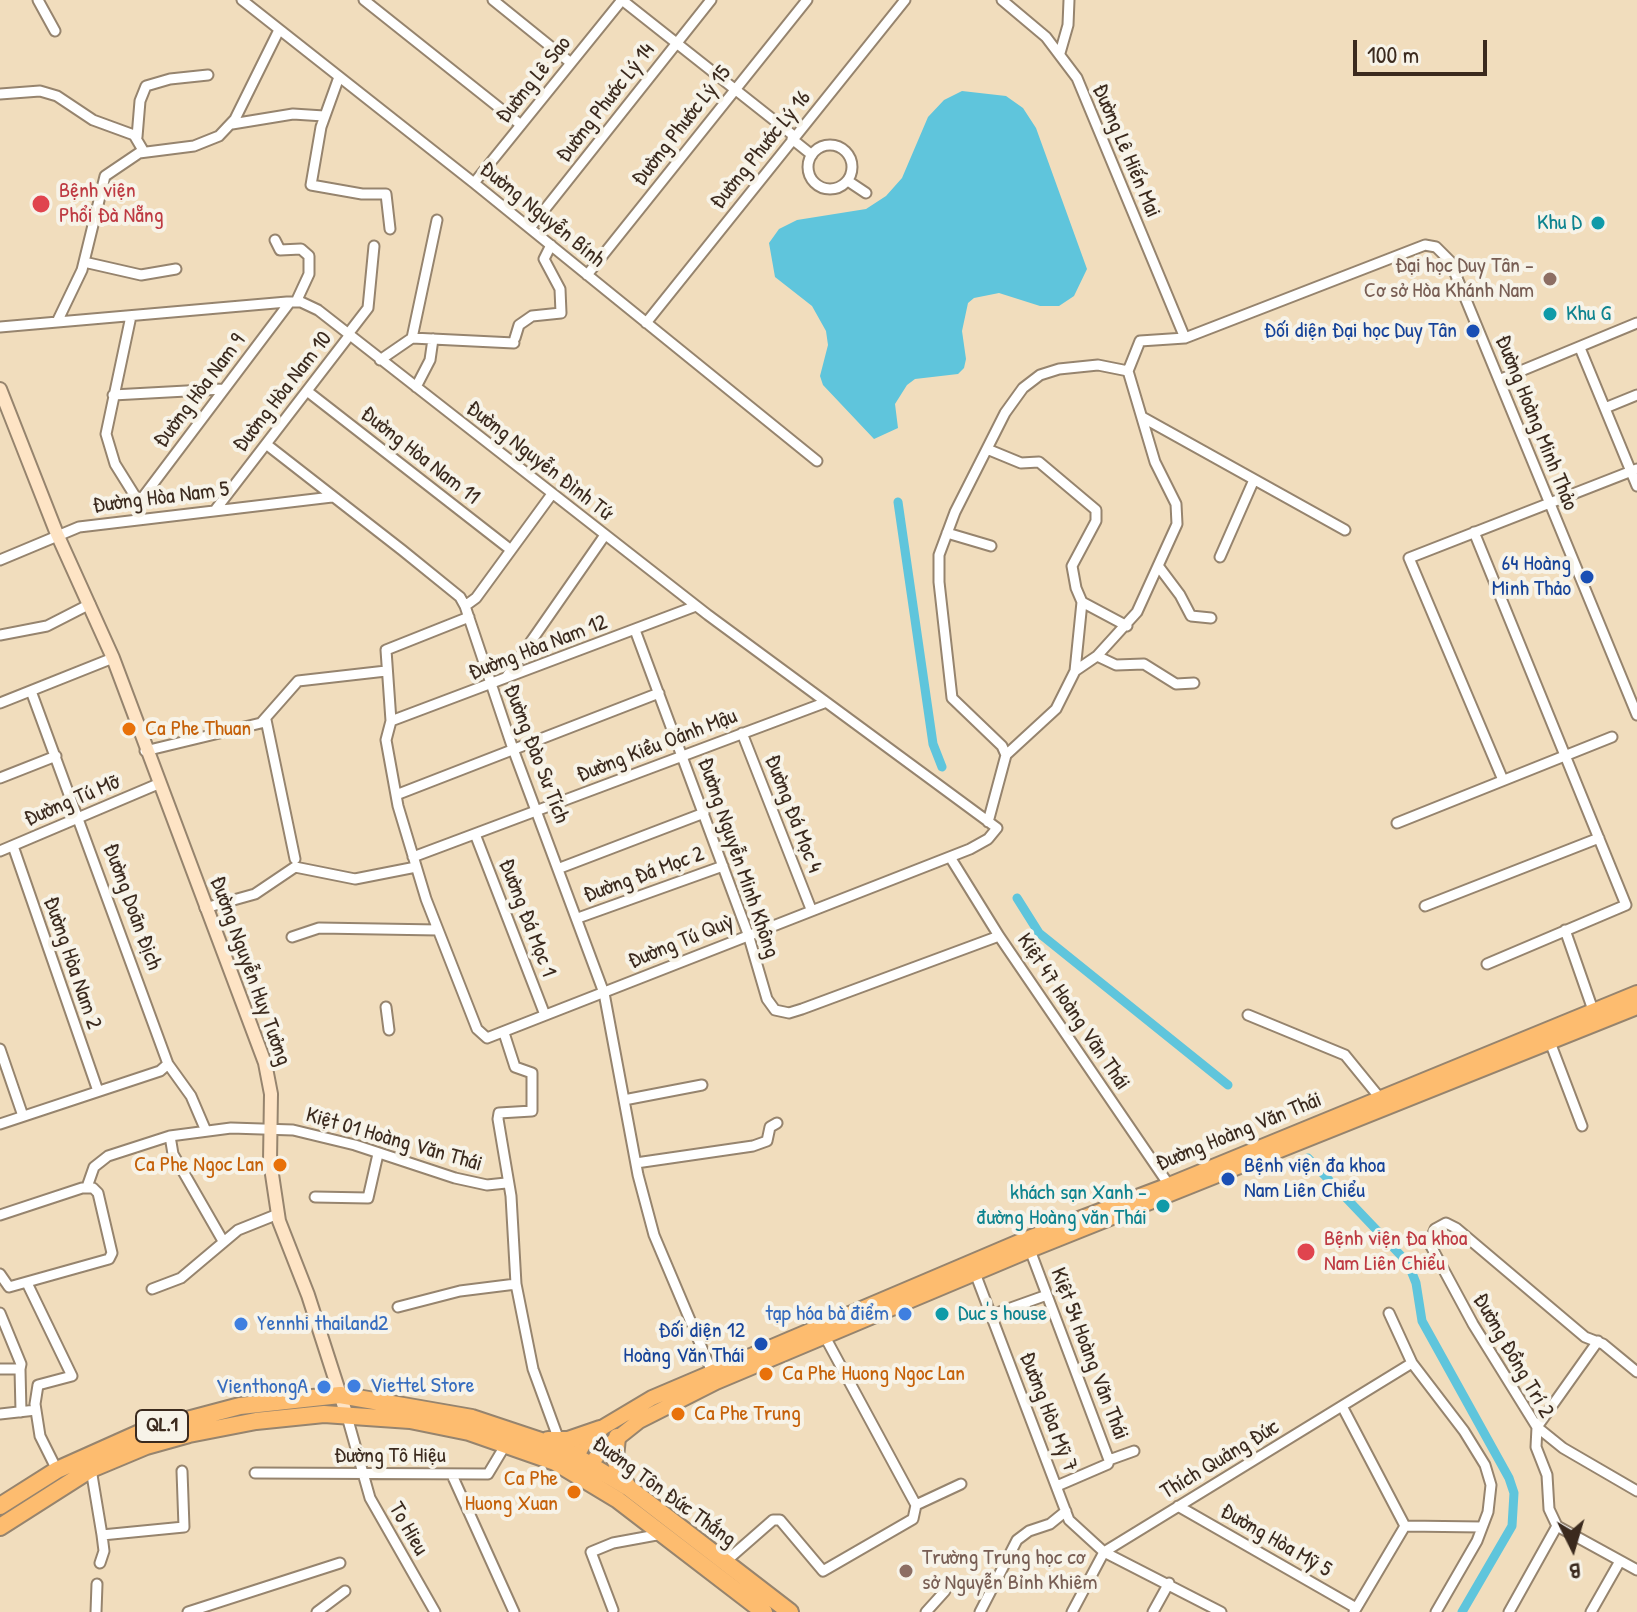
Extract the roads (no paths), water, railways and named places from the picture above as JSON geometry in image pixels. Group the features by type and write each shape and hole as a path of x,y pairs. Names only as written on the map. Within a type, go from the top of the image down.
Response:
{"highway":[{"name":"Đường Tôn Đức Thắng","path":"0,1506 57,1470 117,1441 340,1395 472,1418 537,1439 579,1467 764,1612"},
{"name":"Đường Tôn Đức Thắng","path":"0,1527 91,1469 200,1423 346,1413 410,1420 506,1444 579,1467 629,1488 790,1612"},
{"path":"537,1439 559,1440 600,1429"},
{"path":"617,1437 615,1458 620,1475 629,1488"}],"main road":[{"name":"Đường Hoàng Văn Thái","path":"579,1467 600,1429 652,1398 1026,1239 1247,1159 1380,1098 1637,993"},
{"name":"Đường Hoàng Văn Thái","path":"579,1467 654,1412 824,1335 1247,1159 1637,1007"}],"street":[{"path":"38,0 55,31"},
{"name":"Đường Nguyễn Bính","path":"242,0 817,461"},
{"path":"364,0 521,125"},
{"path":"493,0 571,63"},
{"path":"622,0 735,89 812,155"},
{"name":"Đường Lê Sao","path":"474,183 622,0"},
{"name":"Đường Phước Lý 14","path":"530,228 711,0"},
{"name":"Đường Phước Lý 15","path":"587,275 807,0"},
{"name":"Đường Phước Lý 16","path":"646,323 905,0"},
{"name":"Đường Lê Hiến Mai","path":"1002,0 1060,53 1077,78 1185,338"},
{"path":"1060,53 1068,25 1069,0"},
{"path":"57,322 84,262 101,184 109,171 144,152 204,143 219,136 232,124 279,30"},
{"path":"144,152 137,137 140,101 146,86 170,79 208,75"},
{"path":"339,77 330,111 324,116 311,185 362,194 386,194 390,229"},
{"path":"0,94 50,93 93,120 137,137"},
{"path":"232,124 285,115 324,116"},
{"path":"824,146 844,150 852,162 848,181 834,189 819,187 810,176 812,155 824,146"},
{"path":"848,181 866,193"},
{"path":"412,338 437,220"},
{"name":"Đường Hòa Nam 9","path":"140,501 223,389 293,302 309,274 309,256 301,249 280,250 275,240"},
{"path":"380,360 412,338 515,340 519,325 532,316 561,313 560,289 544,259 551,245"},
{"name":"Đường Hoàng Minh Thảo","path":"1128,371 1140,341 1185,338 1425,245 1436,247 1450,261 1637,715"},
{"name":"Đường Hòa Nam 10","path":"216,509 368,308 374,246"},
{"path":"84,262 141,275 176,269"},
{"path":"0,327 293,302"},
{"name":"Đường Nguyễn Đình Tứ","path":"293,302 318,310 696,606 997,828"},
{"path":"131,316 107,421 108,447 127,487 140,501 141,517"},
{"path":"1499,380 1637,323"},
{"path":"416,387 430,360 433,339"},
{"path":"1580,348 1634,470 1637,486"},
{"path":"1006,755 1002,746 952,698 939,582 939,555 987,449 1023,388 1040,375 1098,365 1128,371 1155,462 1176,504 1177,524 1159,567 1127,626 1097,656 1075,671"},
{"name":"Đường Nguyễn Huy Tưởng","path":"0,389 57,534 113,658 145,751 265,1063 271,1088 270,1161 278,1214 346,1413"},
{"path":"113,395 223,389"},
{"name":"Đường Hòa Nam 11","path":"307,391 511,550"},
{"path":"1605,408 1637,395"},
{"path":"1142,417 1253,482 1345,530"},
{"name":"Đường Đào Sư Tích","path":"266,444 425,569 465,606 513,749 560,868 604,993 636,1163 654,1235 712,1372"},
{"path":"987,449 1021,463 1039,462 1096,510 1096,521 1072,566 1082,602 1075,671 1056,709 1006,755 988,822"},
{"path":"1503,780 1409,558 1634,470"},
{"path":"1220,557 1253,482"},
{"path":"465,606 476,598 552,494"},
{"name":"Đường Hòa Nam 5","path":"0,560 57,534 141,517 333,497"},
{"path":"1474,532 1626,905 1487,964"},
{"path":"947,533 991,546"},
{"path":"507,676 605,535"},
{"path":"1159,567 1191,616 1211,618"},
{"path":"1082,602 1127,626"},
{"path":"0,635 47,626 90,604"},
{"name":"Đường Hòa Nam 12","path":"391,721 696,606"},
{"path":"469,617 390,646 384,652 391,721 386,740 396,795 414,862 477,1029 487,1038 504,1033"},
{"name":"Đường Nguyễn Minh Không","path":"635,630 748,934 767,999 775,1010 789,1013 999,936"},
{"path":"1097,656 1116,665 1144,664 1176,684 1194,683"},
{"path":"0,703 113,658"},
{"path":"145,751 266,720 298,681 386,671"},
{"name":"Đường Doãn Địch","path":"31,691 168,1064 191,1096 206,1131"},
{"path":"396,795 659,693"},
{"name":"Đường Kiều Oánh Mậu","path":"205,908 255,894 295,867 355,879 414,862 475,834 824,703"},
{"path":"266,720 295,859"},
{"name":"Đường Đá Mọc 4","path":"742,733 811,909"},
{"path":"1397,823 1612,737"},
{"path":"0,778 56,756"},
{"name":"Đường Tú Mỡ","path":"0,851 158,784"},
{"path":"560,868 704,813"},
{"name":"Đường Tú Quỳ","path":"504,1033 811,909 950,857 988,839 997,828"},
{"name":"Đường Đá Mọc 1","path":"475,834 545,1015"},
{"path":"1425,906 1599,838"},
{"name":"Đường Hòa Nam 2","path":"13,846 98,1091"},
{"name":"Kiệt 47 Hoàng Văn Thái","path":"950,857 999,936 1169,1185"},
{"name":"Đường Đá Mọc 2","path":"578,918 723,866"},
{"path":"292,937 319,928 438,930"},
{"path":"1565,930 1593,1010"},
{"path":"386,1007 389,1030"},
{"path":"1248,1015 1345,1055 1380,1098"},
{"name":"Kiệt 01 Hoàng Văn Thái","path":"504,1033 515,1067 531,1071 534,1105 530,1112 499,1113 498,1119 517,1260 516,1284 533,1369 559,1440"},
{"path":"1550,1042 1582,1126"},
{"path":"0,1049 23,1116"},
{"path":"0,1124 160,1071 168,1064"},
{"path":"624,1100 702,1085"},
{"path":"636,1163 765,1143 770,1127 777,1123"},
{"name":"Kiệt 01 Hoàng Văn Thái","path":"84,1187 94,1167 108,1156 170,1136 231,1128 293,1130 455,1178 487,1185 506,1183"},
{"path":"170,1136 173,1154 223,1241"},
{"path":"315,1197 368,1198 378,1154"},
{"path":"0,1215 84,1187 98,1193 111,1257 6,1287 0,1274"},
{"path":"152,1289 181,1278 223,1241 248,1224 278,1214"},
{"name":"Đường Đồng Trí 2","path":"1557,1526 1549,1509 1547,1475 1536,1447 1537,1427 1473,1324 1429,1243 1435,1229 1446,1223 1456,1228 1585,1337 1598,1341"},
{"name":"Kiệt 54 Hoàng Văn Thái","path":"1030,1250 1109,1460 1108,1464 1057,1486"},
{"name":"Đường Hòa Mỹ 7","path":"975,1273 1069,1520 1104,1552 1220,1612"},
{"path":"27,1283 72,1376 38,1385 36,1410 40,1436 57,1470"},
{"path":"398,1307 460,1291 516,1284"},
{"path":"991,1315 1047,1295"},
{"path":"0,1313 21,1364 21,1412"},
{"path":"1389,1313 1412,1363 1464,1431 1485,1465 1491,1485 1482,1527 1436,1612"},
{"path":"725,1562 773,1520 780,1520 823,1571 913,1519 916,1505 824,1335"},
{"path":"1637,1372 1598,1341 1537,1427 1563,1448 1637,1491"},
{"name":"Thích Quảng Đức","path":"1104,1552 1412,1363"},
{"path":"0,1369 20,1369"},
{"path":"1342,1406 1405,1526"},
{"path":"0,1414 36,1410"},
{"name":"To Hieu","path":"346,1413 370,1498 435,1612"},
{"name":"Đường Tô Hiệu","path":"255,1473 488,1474 506,1444"},
{"path":"1109,1460 1134,1451"},
{"path":"91,1469 104,1551 100,1563"},
{"path":"102,1535 184,1527 182,1471"},
{"path":"452,1475 514,1612"},
{"path":"916,1505 961,1484"},
{"name":"Đường Hòa Mỹ 5","path":"1178,1506 1355,1610"},
{"path":"980,1612 1017,1540 1029,1531 1050,1524 1066,1511"},
{"path":"1405,1526 1482,1527"},
{"path":"1355,1610 1405,1526"},
{"path":"1509,1612 1557,1526 1637,1570"},
{"path":"613,1610 591,1552 613,1543 663,1534"},
{"path":"1072,1612 1104,1552"},
{"path":"1591,1612 1620,1561"},
{"path":"188,1612 222,1607 340,1563"},
{"path":"1153,1612 1169,1583"},
{"path":"96,1612 97,1584"},
{"path":"317,1612 345,1591"},
{"path":"926,1612 945,1591"}],"water":[{"path":"962,91 1006,96 1023,108 1036,128 1087,269 1074,296 1059,306 1040,306 999,293 974,298 968,303 962,331 966,359 964,368 958,374 915,379 907,385 895,404 898,428 874,439 823,385 820,376 828,345 826,331 812,306 775,277 769,243 779,229 797,220 866,209 886,196 902,178 928,117 944,100"}],"waterway":[{"path":"898,502 933,744 942,767"},
{"path":"1017,898 1039,933 1228,1085"},
{"path":"1308,1158 1408,1263 1416,1283 1422,1321 1509,1478 1514,1493 1512,1526 1462,1612"}],"place":[{"name":"Bệnh viện Phổi Đà Nẵng","path":"41,204"},
{"name":"Khu D","path":"1598,223"},
{"name":"Đại học Duy Tân - Cơ sở Hòa Khánh Nam","path":"1550,279"},
{"name":"Khu G","path":"1550,314"},
{"name":"Đối diện Đại học Duy Tân","path":"1473,331"},
{"name":"64 Hoàng Minh Thảo","path":"1587,577"},
{"name":"Ca Phe Thuan","path":"129,729"},
{"name":"Ca Phe Ngoc Lan","path":"280,1165"},
{"name":"Bệnh viện đa khoa Nam Liên Chiểu","path":"1228,1179"},
{"name":"khách sạn Xanh - đường Hoàng văn Thái","path":"1163,1206"},
{"name":"Bệnh viện Đa khoa Nam Liên Chiểu","path":"1306,1252"},
{"name":"tạp hóa bà điểm","path":"905,1314"},
{"name":"Duc's house","path":"942,1314"},
{"name":"Yennhi thailand2","path":"241,1324"},
{"name":"Đối diện 12 Hoàng Văn Thái","path":"761,1344"},
{"name":"Ca Phe Huong Ngoc Lan","path":"766,1374"},
{"name":"Viettel Store","path":"354,1386"},
{"name":"VienthongA","path":"324,1387"},
{"name":"Ca Phe Trung","path":"678,1414"},
{"name":"Ca Phe Huong Xuan","path":"574,1492"},
{"name":"Trường Trung học cơ sở Nguyễn Bỉnh Khiêm","path":"906,1571"}]}
